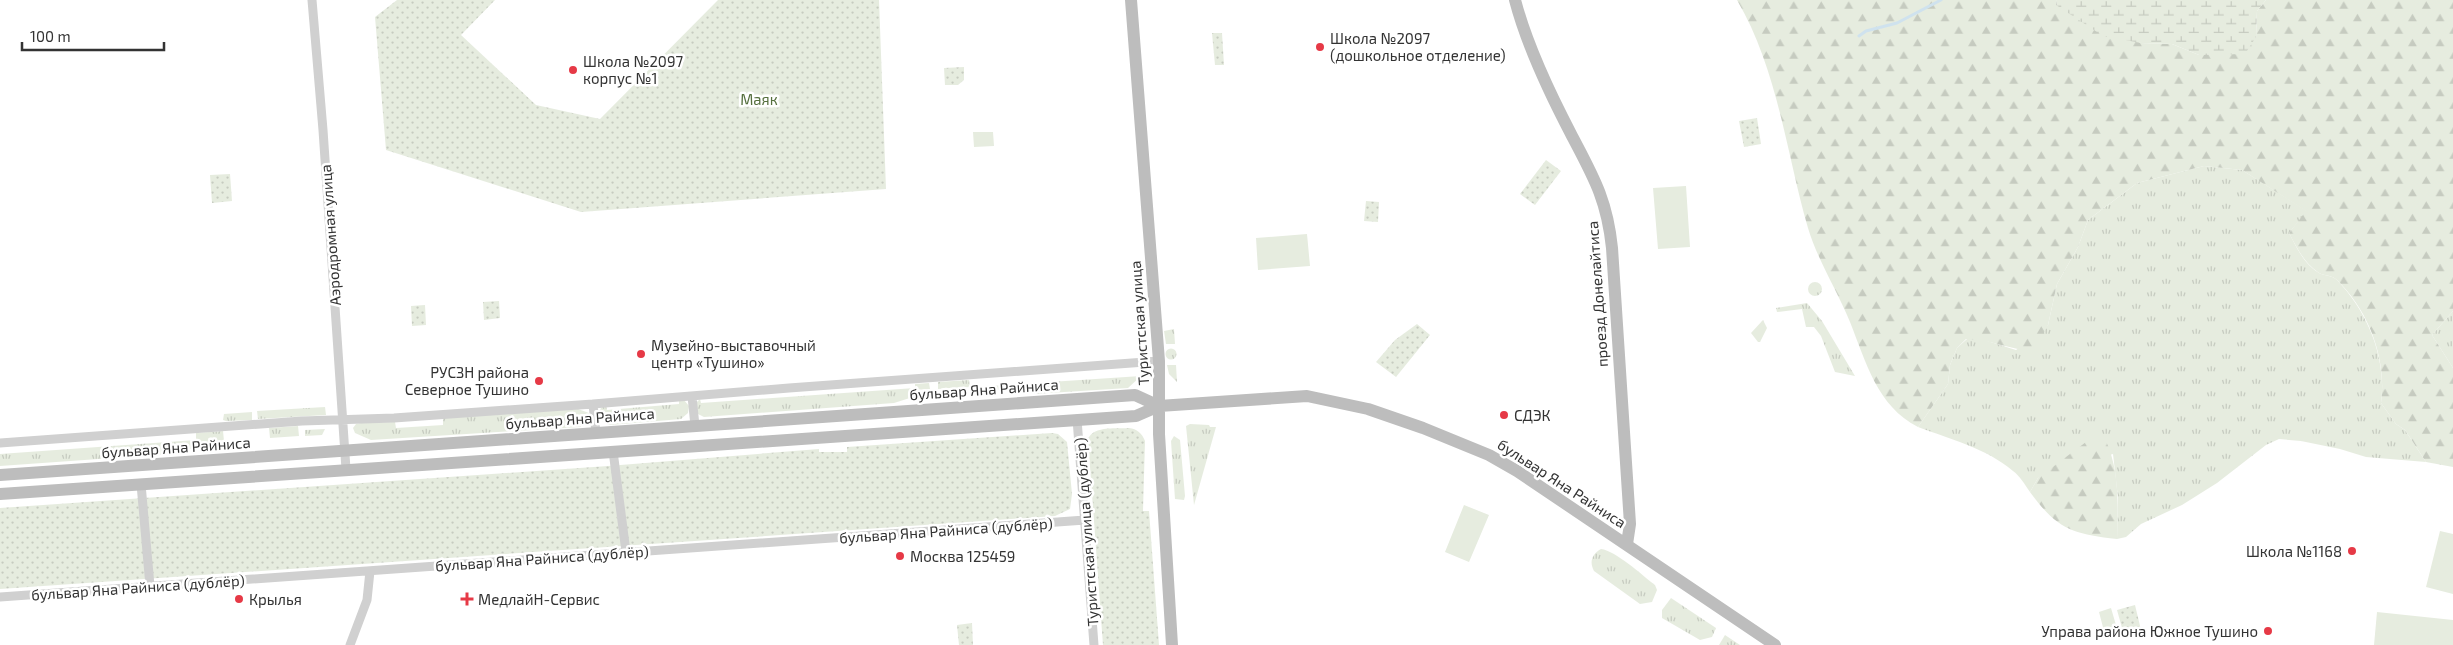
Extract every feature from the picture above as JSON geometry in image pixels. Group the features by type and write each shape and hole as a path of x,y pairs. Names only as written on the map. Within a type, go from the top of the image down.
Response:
{"main road":[{"name":"Туристская улица","path":"1131,0 1159,362 1159,406 1172,645"},
{"name":"проезд Донелайтиса","path":"1515,0 1539,66 1570,133 1594,177 1607,211 1612,248 1630,524 1627,544"},
{"name":"бульвар Яна Райниса","path":"0,475 1135,395 1159,406"},
{"name":"бульвар Яна Райниса","path":"0,494 1136,416 1159,406 1307,396 1368,409 1489,455 1556,495 1775,645"}],"street":[{"name":"Аэродромная улица","path":"312,0 323,130 346,469"},
{"path":"0,443 342,419 394,418 1159,362"},
{"path":"692,396 695,426"},
{"path":"593,404 596,433"},
{"name":"Туристская улица (дублёр)","path":"1078,419 1094,645"},
{"path":"613,451 626,552"},
{"path":"141,484 150,586"},
{"name":"бульвар Яна Райниса (дублёр)","path":"0,597 1085,520"},
{"path":"350,645 367,600 370,571"}],"green space":[{"name":"Маяк","path":"397,0 495,0 461,35 536,105 600,119 718,0 879,0 886,189 581,212 386,150 375,17"},
{"path":"1737,0 2057,0 2056,5 2141,43 2172,44 2199,55 2256,37 2257,11 2266,0 2453,0 2453,311 2432,335 2453,368 2453,467 2426,462 2405,430 2396,424 2381,403 2381,370 2378,353 2367,321 2348,292 2337,280 2319,273 2309,265 2289,233 2306,211 2242,170 2204,166 2137,183 2088,220 2078,247 2057,284 2048,325 2034,351 1975,339 1966,339 1957,348 1950,365 1948,384 1918,427 1904,418 1892,407 1875,382 1845,310 1812,240 1800,199 1772,83 1751,27"},
{"path":"2057,0 2266,0 2257,11 2256,37 2245,54 2199,55 2172,44 2141,43 2103,36 2056,5"},
{"path":"1212,33 1222,33 1224,65 1215,65"},
{"path":"964,67 964,80 958,85 945,85 944,68"},
{"path":"1757,118 1761,144 1744,147 1739,121"},
{"path":"973,132 993,132 994,146 974,147"},
{"path":"1546,160 1561,171 1535,205 1520,194"},
{"path":"2204,166 2242,170 2307,211 2289,233 2309,265 2319,273 2337,280 2358,307 2373,337 2378,353 2382,386 2381,403 2396,424 2405,430 2426,462 2366,457 2340,449 2301,441 2279,439 2266,445 2217,483 2182,505 2141,524 2126,537 2117,539 2118,498 2113,454 2038,478 2030,492 2016,473 1991,456 1980,450 1918,427 1948,384 1950,365 1957,348 1967,339 1981,339 2016,350 2048,325 2057,284 2078,247 2088,220 2137,183"},
{"path":"230,174 232,201 212,203 210,175"},
{"path":"1686,186 1690,247 1658,249 1653,188"},
{"path":"1366,201 1379,202 1378,222 1364,221"},
{"path":"1307,234 1310,266 1258,270 1256,238"},
{"path":"1815,282 1820,284 1822,289 1820,294 1815,296 1810,294 1808,289 1810,284"},
{"path":"499,301 500,318 484,320 483,302"},
{"path":"1807,303 1822,321 1855,376 1835,372 1821,336 1814,327 1806,327 1802,309 1777,312 1776,308"},
{"path":"425,305 426,325 412,326 411,306"},
{"path":"2453,311 2453,368 2432,335"},
{"path":"1763,320 1767,328 1760,342 1758,342 1751,333"},
{"path":"1417,324 1430,335 1396,377 1376,362 1395,340"},
{"path":"1174,329 1175,344 1166,344 1164,331"},
{"path":"1171,348 1177,354 1171,360 1165,354"},
{"path":"1167,365 1176,365 1177,382 1169,374"},
{"path":"1141,376 1128,388 1033,394 1019,389 990,390 990,386"},
{"path":"969,380 970,387 938,389 938,382"},
{"path":"929,383 930,389 913,390 913,397 894,403 704,417 698,414 696,403 700,399 701,403 915,388 915,384"},
{"path":"679,400 684,400 689,406 688,413 681,419 610,425 599,417 601,408 606,405 607,410 679,404"},
{"path":"325,407 326,415 258,419 257,411"},
{"path":"578,409 589,413 590,419 580,427 371,440 355,433 353,428 356,424 361,423 395,422 396,428 443,425 443,418"},
{"path":"252,412 252,420 223,420 224,414"},
{"path":"1190,424 1216,427 1194,505 1186,426"},
{"path":"298,426 299,436 270,438 269,428"},
{"path":"1129,428 1139,432 1145,441 1143,511 1149,511 1159,645 1103,645 1088,439 1100,430"},
{"path":"325,429 322,435 305,436 305,430"},
{"path":"223,431 224,441 209,442 203,446 169,454 0,466 0,454 196,440 196,433"},
{"path":"1058,434 1067,442 1072,494 1070,509 1055,516 0,589 0,508 608,466 819,449 819,452 847,452 847,447"},
{"path":"1174,436 1180,440 1184,500 1175,499 1171,441"},
{"path":"2090,439 2105,439 2110,451 2116,475 2117,539 2088,535 2067,527 2049,514 2030,492 2038,478"},
{"path":"1464,505 1489,515 1469,562 1445,552"},
{"path":"2440,531 2453,534 2453,594 2426,587"},
{"path":"1601,549 1614,554 1655,585 1657,590 1652,602 1640,604 1594,571 1592,558"},
{"path":"1671,598 1716,628 1712,637 1700,640 1662,618 1662,610"},
{"path":"2135,605 2141,630 2124,635 2117,610"},
{"path":"2111,608 2118,632 2105,635 2099,612"},
{"path":"2377,612 2453,620 2453,645 2374,645"},
{"path":"972,623 973,645 959,645 957,625"},
{"path":"1725,635 1740,645 1719,645"}],"waterway":[{"path":"1859,36 1866,31 1897,23 1941,0"}],"place":[{"name":"Школа №2097 (дошкольное отделение)","path":"1320,47"},
{"name":"Школа №2097 корпус №1","path":"573,70"},
{"name":"Музейно-выставочный центр «Тушино»","path":"641,354"},
{"name":"РУСЗН района Северное Тушино","path":"539,381"},
{"name":"СДЭК","path":"1504,415"},
{"name":"Школа №1168","path":"2352,551"},
{"name":"Москва 125459","path":"900,556"},
{"name":"Крылья","path":"239,599"},
{"name":"МедлайН-Сервис","path":"467,599"},
{"name":"Управа района Южное Тушино","path":"2268,631"}]}
